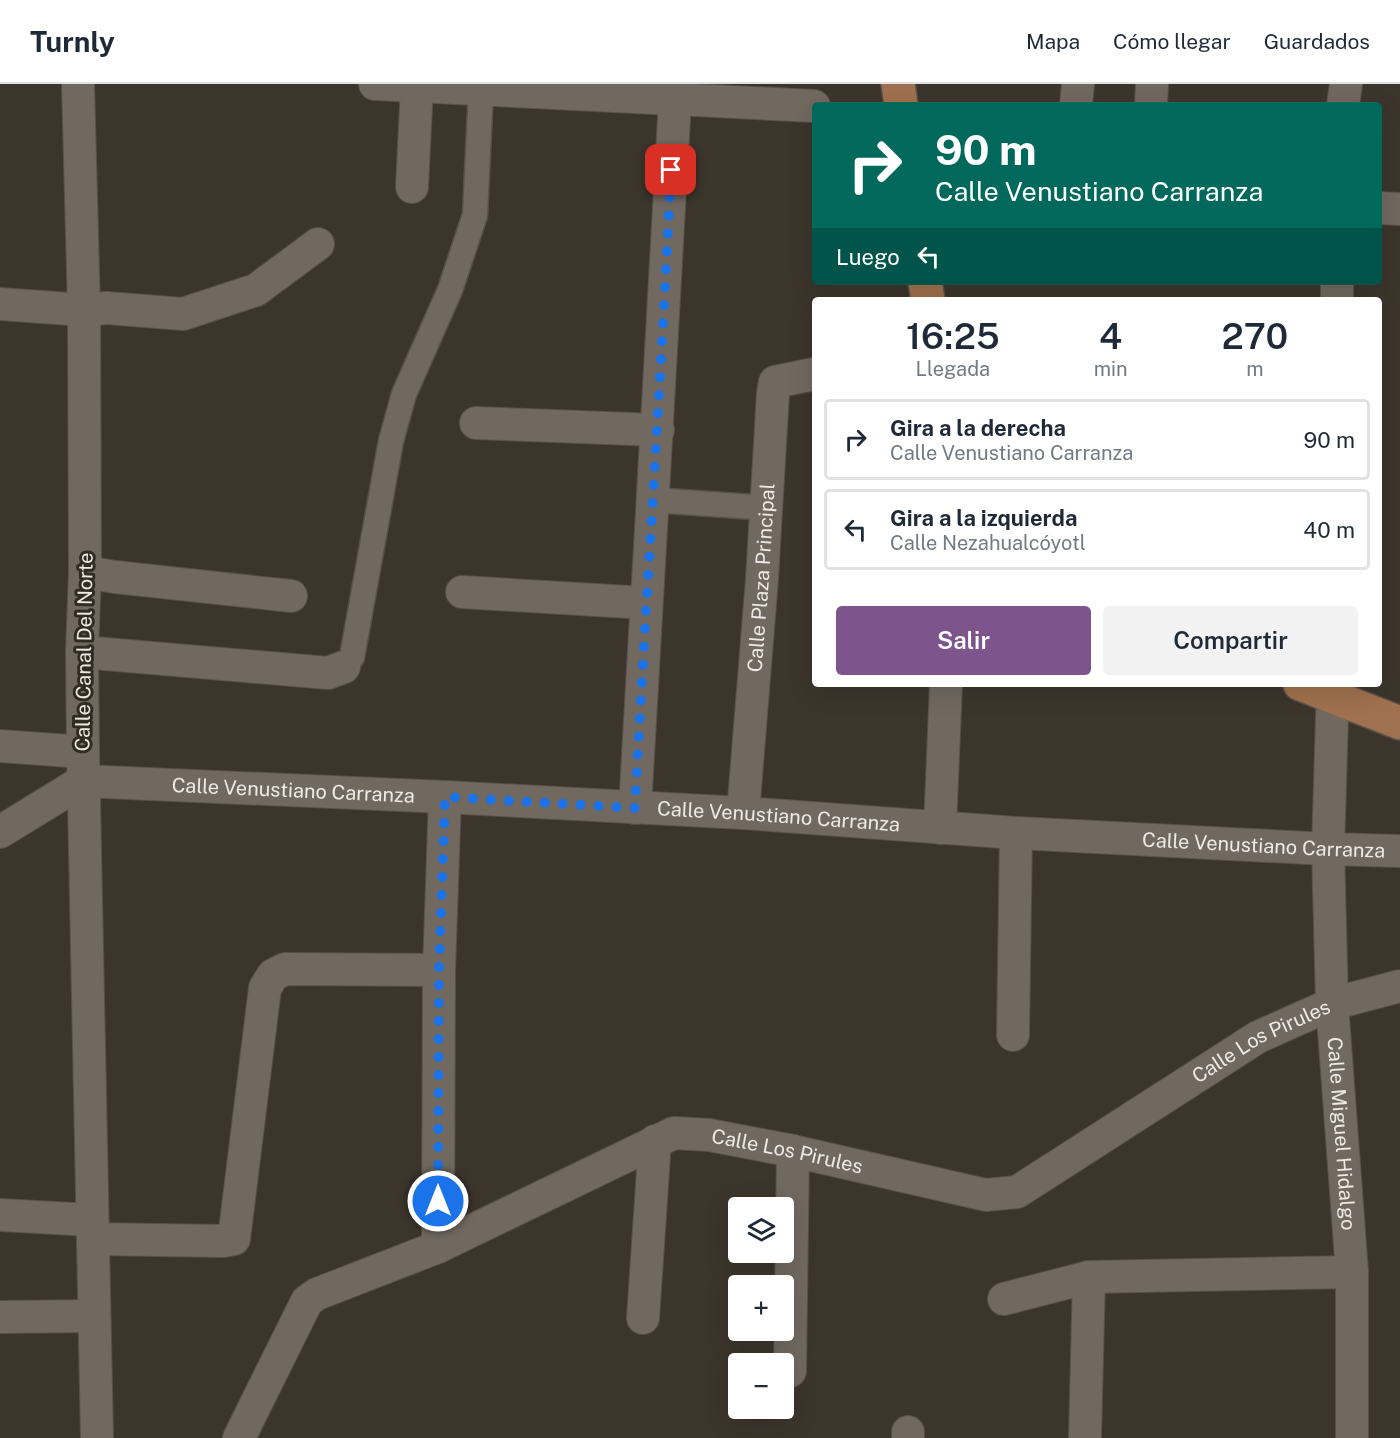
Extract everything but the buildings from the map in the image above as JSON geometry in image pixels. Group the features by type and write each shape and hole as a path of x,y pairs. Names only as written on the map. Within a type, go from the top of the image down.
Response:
{"main road":[{"path":"898,84 901,102"},
{"path":"1316,687 1333,690 1400,723"}],"street":[{"name":"Calle Canal Del Norte","path":"78,84 84,310 83,766 97,1438"},
{"path":"375,84 551,89 675,100 812,106"},
{"path":"1076,102 1078,84"},
{"path":"1152,84 1152,102"},
{"path":"1343,102 1346,84"},
{"path":"412,187 417,86"},
{"path":"82,652 328,673 344,667 352,657 391,441 404,394 450,290 475,215 469,87"},
{"path":"635,808 675,100"},
{"path":"1382,208 1400,208"},
{"path":"0,304 84,310 107,308 183,314 256,290 318,244"},
{"name":"Calle Plaza Principal","path":"743,813 773,393 775,382 812,374"},
{"path":"476,423 658,430"},
{"path":"653,500 766,508"},
{"path":"85,572 291,596"},
{"path":"462,592 646,603"},
{"path":"940,828 946,687"},
{"name":"Calle Miguel Hidalgo","path":"1333,690 1328,849 1332,1004 1352,1272 1352,1438"},
{"name":"Calle Venustiano Carranza","path":"0,746 83,766 445,797 743,813 1016,833 1400,851"},
{"path":"0,832 83,766"},
{"path":"438,1247 439,970 445,797"},
{"path":"1013,1035 1016,833"},
{"path":"0,1215 92,1229 223,1241 234,1239 265,988 273,975 285,969 439,970"},
{"name":"Calle Los Pirules","path":"239,1438 307,1300 317,1294 438,1247 674,1132 709,1135 793,1151 986,1195 1017,1192 1258,1036 1332,1004 1400,986"},
{"path":"643,1318 655,1141"},
{"path":"790,1353 793,1151"},
{"path":"1004,1299 1089,1276 1352,1272"},
{"path":"1085,1438 1089,1276"},
{"path":"0,1317 94,1316"}],"route":[{"path":"438,1201 439,970 445,797 635,808 671,170"}]}
